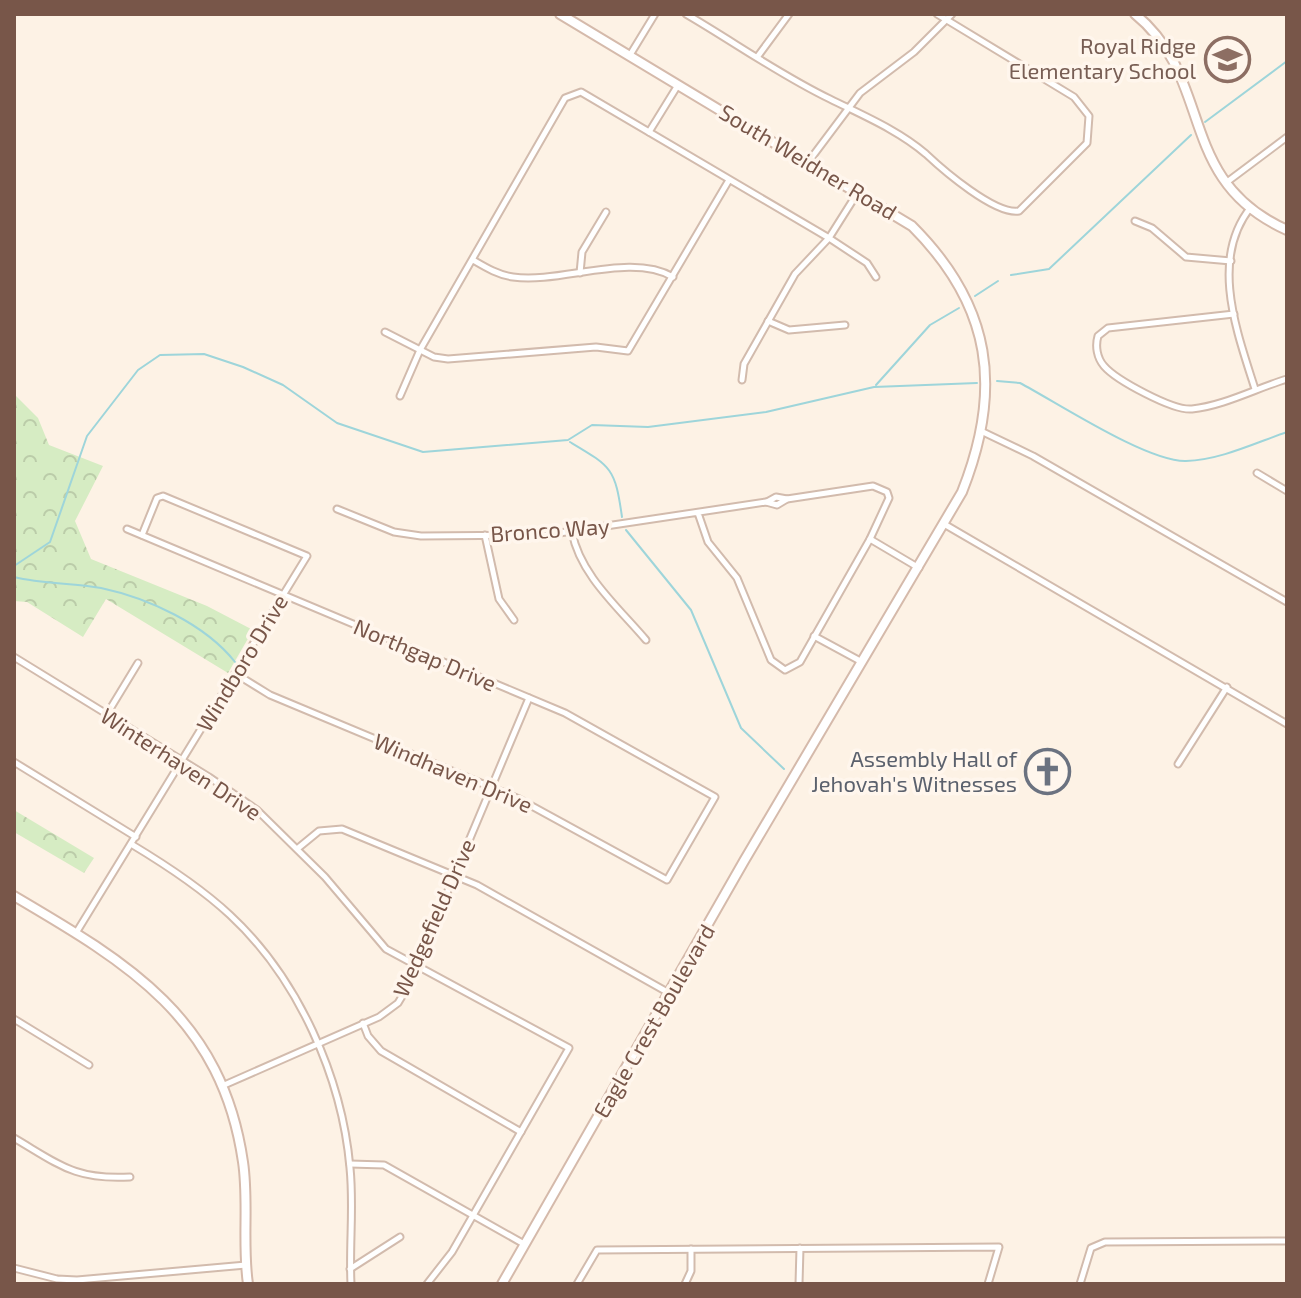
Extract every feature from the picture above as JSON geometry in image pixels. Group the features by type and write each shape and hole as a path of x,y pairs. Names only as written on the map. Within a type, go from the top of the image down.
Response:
{"main road":[{"name":"South Weidner Road","path":"560,14 859,191 912,226 946,265 976,324 986,373 983,432 962,492 920,568 805,757"},
{"path":"1135,14 1163,41 1175,60 1204,147 1226,183 1251,207 1287,230"},
{"name":"Eagle Crest Boulevard","path":"502,1284 805,757"},
{"path":"14,896 121,960 164,998 200,1046 221,1086 243,1160 248,1284"}],"street":[{"path":"630,55 655,14"},
{"path":"686,14 923,152 953,179 1013,212 1023,208 1087,143 1089,116 1074,97 937,14"},
{"path":"758,56 789,14"},
{"path":"809,161 847,106 952,14"},
{"path":"649,132 679,84"},
{"path":"400,396 420,350 565,98 572,93 581,92 829,238 867,263 876,277"},
{"path":"1226,183 1287,137"},
{"path":"385,332 420,350 448,359 596,347 628,351 729,180"},
{"path":"742,380 744,364 795,274 829,238 859,191"},
{"path":"1251,207 1235,230 1231,261 1234,314 1255,389"},
{"path":"580,273 582,252 606,212"},
{"path":"1135,221 1152,228 1186,257 1231,261"},
{"path":"473,260 508,277 644,268 673,277"},
{"path":"1234,314 1102,331 1096,342 1104,366 1171,406 1185,409 1201,408 1287,379"},
{"path":"768,321 789,330 845,325"},
{"path":"983,432 1033,456 1287,602"},
{"path":"1257,473 1287,491"},
{"name":"Bronco Way","path":"337,509 408,535 572,532 766,502 776,497 787,499 873,486 887,492 888,506 870,539"},
{"name":"Windboro Drive","path":"76,933 307,556 163,496 157,498 142,535"},
{"path":"698,513 708,542 737,578 771,660 785,670 800,662 870,539 920,568"},
{"path":"944,524 1287,724"},
{"name":"Northgap Drive","path":"127,529 529,698 594,728 715,797 667,880"},
{"path":"572,532 580,559 589,573 646,640"},
{"path":"485,535 499,599 514,620"},
{"path":"814,636 863,663"},
{"name":"Winterhaven Drive","path":"14,657 183,760 257,810 325,877 378,943 569,1048 521,1132"},
{"path":"107,714 138,663"},
{"name":"Windhaven Drive","path":"236,674 270,695 544,812 667,880"},
{"path":"1178,764 1227,687"},
{"name":"Wedgefield Drive","path":"221,1086 363,1023 398,1003 417,966 529,698"},
{"path":"14,762 136,837"},
{"path":"297,849 319,831 342,829 454,875 511,903 670,994"},
{"path":"131,844 198,888 232,916 280,976 318,1043 333,1087 350,1164 351,1284"},
{"path":"14,1019 89,1065"},
{"path":"363,1023 368,1036 381,1051 521,1132 452,1252 427,1284"},
{"path":"14,1138 78,1174 101,1179 130,1177"},
{"path":"350,1164 384,1165 526,1245"},
{"path":"350,1269 400,1237"},
{"path":"1080,1284 1091,1248 1105,1242 1287,1241"},
{"path":"577,1284 597,1250 999,1247 988,1284"},
{"path":"799,1284 800,1248"},
{"path":"685,1284 691,1271 691,1249"},
{"path":"14,1268 77,1280 246,1265"}],"green space":[{"path":"14,394 38,418 49,445 103,466 75,521 91,559 207,606 253,630 228,673 106,599 83,637 27,602 14,601"},
{"path":"14,810 94,858 84,873 14,832"}],"waterway":[{"path":"1205,122 1287,61"},
{"path":"1011,275 1049,269 1191,135"},
{"path":"975,296 998,281"},
{"path":"876,385 930,325 959,308"},
{"path":"14,566 50,542 87,436 138,370 160,355 204,354 243,367 283,385 337,423 423,452 568,440 592,425 648,427 766,412 874,387 977,383"},
{"path":"997,381 1020,383 1126,442 1169,459 1212,458 1287,432"},
{"path":"570,442 609,470 617,488 622,517"},
{"path":"626,530 691,610 741,728 784,769"},
{"path":"14,577 101,588 138,598 192,625 223,648 235,662"}],"place":[{"name":"Royal Ridge Elementary School","path":"1227,59"},
{"name":"Assembly Hall of Jehovah's Witnesses","path":"1048,772"}]}
